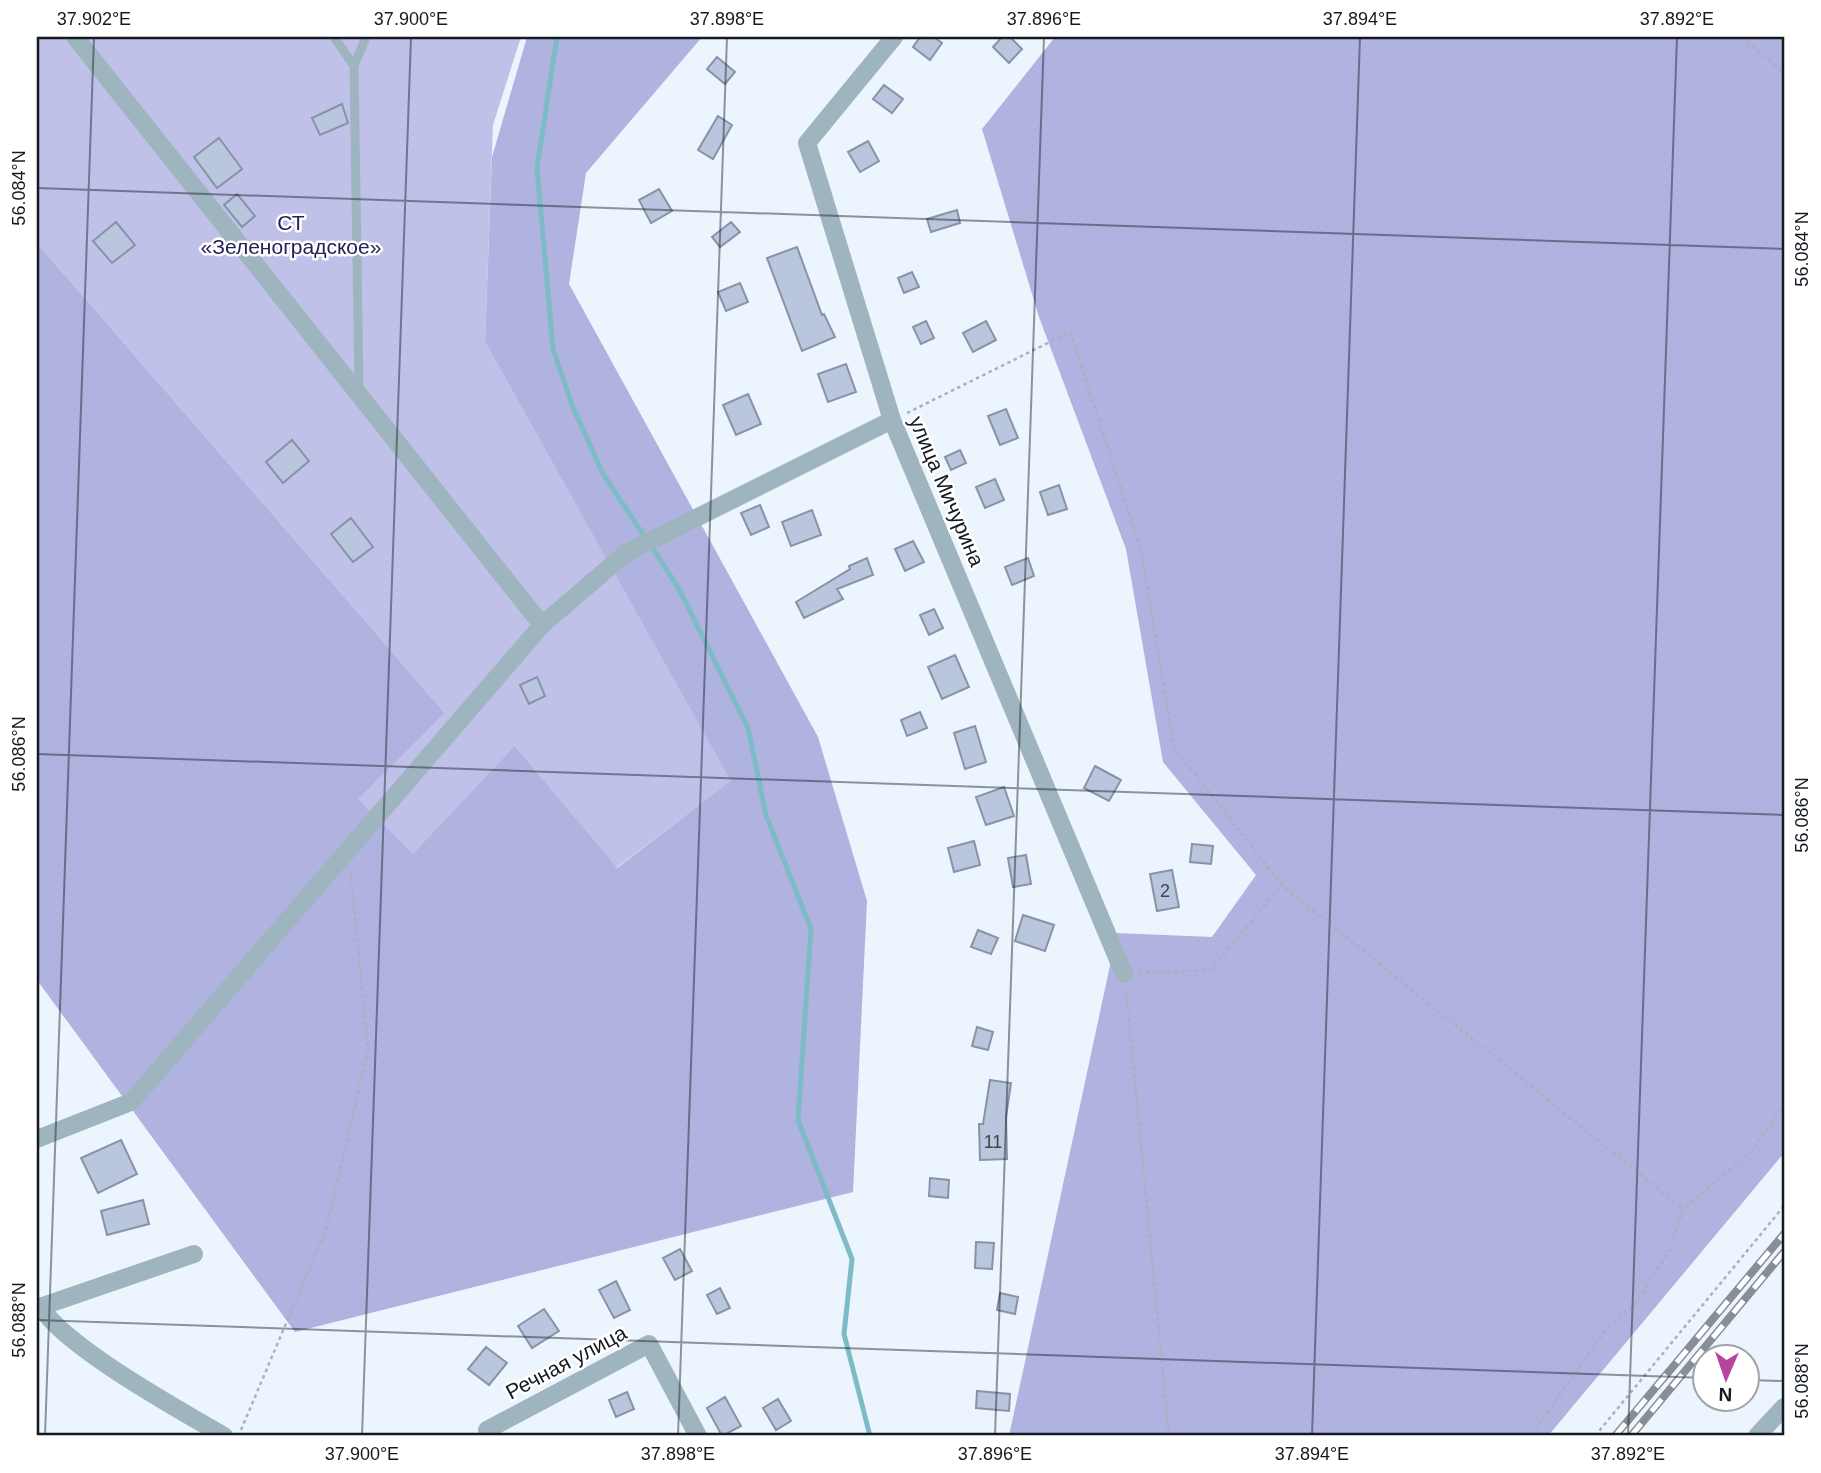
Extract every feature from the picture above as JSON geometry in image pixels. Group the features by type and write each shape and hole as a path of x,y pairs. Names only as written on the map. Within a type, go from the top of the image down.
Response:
{"street":[{"path":"75,37 542,625"},
{"name":"улица Мичурина","path":"894,37 807,143 892,420 1124,974"},
{"path":"37,1139 131,1102 542,625 626,554 892,420"},
{"path":"194,1254 38,1307 49,1321 87,1349 224,1436"},
{"name":"Речная улица","path":"486,1430 649,1344 698,1436"},
{"path":"1757,1436 1784,1407"}],"lane":[{"path":"334,37 354,66"},
{"path":"359,395 354,66 366,37"}],"path":[{"path":"1742,37 1784,73"},
{"path":"892,420 1070,332 1141,549 1174,747 1282,885 1683,1209"},
{"path":"239,1436 326,1229 368,1051 348,850"},
{"path":"1169,1436 1124,974 1212,970 1282,885"},
{"path":"1531,1436 1608,1328 1634,1305 1670,1250 1683,1209 1751,1152 1784,1106"},
{"path":"1595,1436 1784,1206"}],"green space":[{"name":"СТ «Зеленоградское»","path":"37,37 521,37 493,125 485,342 732,781 616,868 516,747 413,855 357,799 445,713 37,243"}],"shaded area":[{"path":"527,37 702,37 586,173 569,284 818,737 867,901 853,1192 295,1332 37,980 37,243 445,713 358,799 413,854 515,746 617,868 731,781 485,342 492,157"},
{"path":"1055,37 1784,37 1784,1153 1548,1436 1009,1436 1117,933 1212,937 1256,875 1163,762 1126,549 1039,317 982,129"}],"building":[{"path":"920,37 934,37 942,43 930,60 913,47"},
{"path":"1002,37 1010,37 1022,49 1009,63 993,47"},
{"path":"717,57 735,72 725,84 707,69"},
{"path":"884,85 903,99 892,113 873,99"},
{"path":"342,104 348,123 320,135 312,118"},
{"path":"718,116 732,125 713,159 698,150"},
{"path":"219,138 242,169 217,188 194,157"},
{"path":"868,141 879,161 860,172 848,152"},
{"path":"659,189 672,211 651,223 639,200"},
{"path":"237,194 255,216 242,227 224,205"},
{"path":"957,210 960,223 931,232 927,219"},
{"path":"116,222 135,245 112,263 93,241"},
{"path":"731,222 740,232 720,247 712,237"},
{"path":"797,247 822,315 824,314 835,337 802,351 767,258"},
{"path":"912,272 919,287 904,293 898,278"},
{"path":"740,283 748,302 726,311 718,292"},
{"path":"926,321 934,338 921,344 913,327"},
{"path":"986,321 996,340 973,352 963,333"},
{"path":"846,364 856,392 828,402 818,374"},
{"path":"748,394 761,424 736,435 723,405"},
{"path":"1006,409 1018,438 1000,445 988,416"},
{"path":"292,440 309,461 283,483 266,462"},
{"path":"960,450 966,463 951,470 945,457"},
{"path":"995,479 1004,500 985,508 976,487"},
{"path":"1059,485 1067,509 1048,515 1040,492"},
{"path":"760,505 769,527 751,535 741,513"},
{"path":"812,510 821,535 791,546 782,522"},
{"path":"351,518 373,547 353,562 331,534"},
{"path":"913,541 924,562 905,571 895,549"},
{"path":"867,558 873,575 837,589 843,599 804,618 796,602 850,569 849,566"},
{"path":"1028,558 1034,576 1012,585 1005,567"},
{"path":"934,609 943,628 929,635 920,615"},
{"path":"955,655 969,687 942,699 928,667"},
{"path":"537,677 545,696 529,704 520,685"},
{"path":"920,712 927,728 907,736 901,720"},
{"path":"975,726 986,762 965,769 954,733"},
{"path":"1095,766 1121,780 1109,801 1084,788"},
{"path":"1004,787 1014,816 986,825 976,797"},
{"path":"974,841 980,865 954,872 948,848"},
{"path":"1192,844 1213,846 1211,864 1190,862"},
{"path":"1026,855 1031,884 1013,887 1008,858"},
{"path":"1172,870 1179,907 1157,911 1150,874"},
{"path":"1023,915 1054,925 1045,951 1015,941"},
{"path":"978,930 998,938 991,954 971,947"},
{"path":"977,1027 993,1032 988,1050 972,1046"},
{"path":"990,1080 1011,1083 1006,1117 1007,1159 980,1160 979,1124 983,1124"},
{"path":"121,1140 137,1174 98,1193 81,1158"},
{"path":"930,1178 949,1180 948,1198 929,1196"},
{"path":"143,1200 149,1224 107,1235 101,1211"},
{"path":"976,1242 994,1243 992,1269 975,1268"},
{"path":"680,1249 692,1271 675,1280 663,1258"},
{"path":"616,1281 630,1310 614,1318 599,1290"},
{"path":"720,1288 730,1308 717,1314 707,1295"},
{"path":"1000,1293 1018,1297 1015,1314 997,1310"},
{"path":"544,1309 559,1331 532,1348 518,1326"},
{"path":"486,1347 507,1363 489,1385 468,1369"},
{"path":"977,1391 1010,1394 1009,1411 976,1408"},
{"path":"627,1392 634,1409 616,1417 609,1400"},
{"path":"725,1397 741,1426 722,1436 707,1408"},
{"path":"778,1399 791,1421 776,1430 763,1408"}],"waterway":[{"path":"557,37 537,168 553,349 572,405 603,474 678,587 748,728 766,815 811,929 798,1120 852,1259 844,1334 870,1436"}],"railway":[{"path":"1615,1436 1784,1234"},
{"path":"1631,1436 1784,1252"}]}
